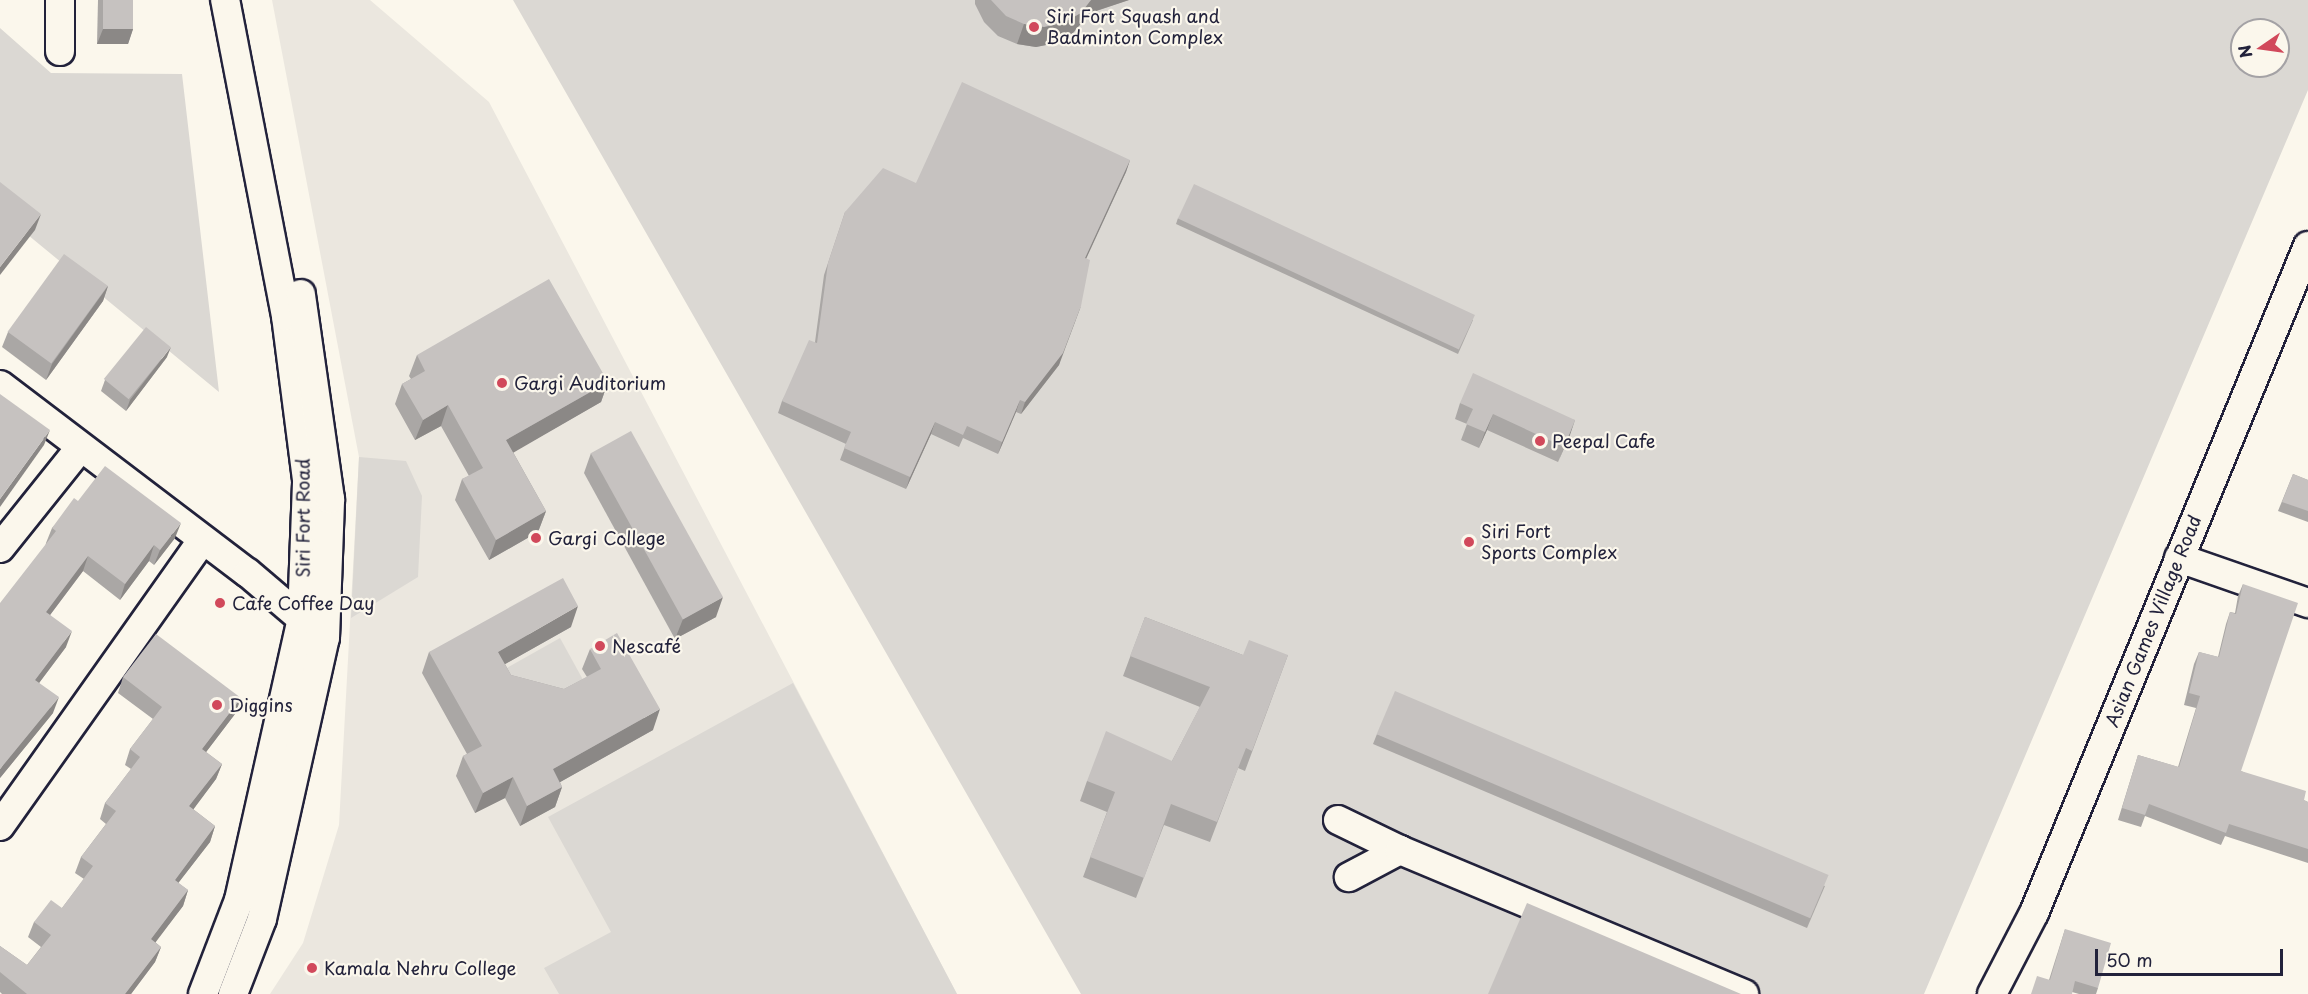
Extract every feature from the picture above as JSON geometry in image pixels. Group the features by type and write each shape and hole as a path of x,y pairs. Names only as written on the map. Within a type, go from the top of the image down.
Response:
{"street":[{"path":"60,0 60,51"},
{"name":"Siri Fort Road","path":"203,994 239,900 302,619 307,480 286,316 225,0"},
{"name":"Siri Fort Road","path":"233,994 262,919 325,638 330,499 309,334 244,0"},
{"name":"Asian Games Village Road","path":"1992,994 2034,913 2308,246"},
{"path":"0,385 302,619"},
{"path":"0,548 81,447"},
{"path":"0,826 202,541"},
{"path":"2180,558 2308,603"},
{"path":"1338,820 1400,850 1744,994"},
{"path":"1349,877 1400,850"}],"shaded area":[{"name":"Gargi College","path":"272,0 370,0 489,102 957,994 270,994 303,943 339,825 359,457"},
{"name":"Siri Fort Sports Complex","path":"513,0 2308,0 2308,90 1924,994 1081,994"},
{"path":"0,28 51,73 182,74 219,392 0,212"},
{"path":"359,457 406,461 422,496 418,577 351,618"},
{"path":"560,638 587,687 540,715 496,674"},
{"path":"793,683 957,994 559,994 544,968 611,932 548,817"}],"building":[{"path":"103,0 133,0 133,29 103,29"},
{"path":"991,0 1091,0 1081,13 1063,23 1044,27 1024,24 1006,16"},
{"path":"962,82 1130,160 1085,258 1090,260 1081,306 1063,353 1025,402 1020,400 1002,442 967,426 963,435 935,422 910,477 844,448 851,432 782,401 809,340 817,343 828,263 845,212 883,168 916,183"},
{"path":"0,182 41,214 0,267"},
{"path":"1194,184 1475,315 1459,349 1178,218"},
{"path":"64,254 108,286 51,363 8,332"},
{"name":"Gargi Auditorium","path":"549,279 608,382 506,440 546,511 496,540 462,479 483,468 448,405 423,420 402,384 425,371 417,355"},
{"path":"146,327 171,347 129,399 104,379"},
{"path":"1473,373 1575,420 1564,447 1493,414 1485,432 1466,424 1473,409 1460,403"},
{"path":"0,394 50,430 0,499"},
{"path":"631,431 723,597 683,619 591,453"},
{"path":"105,466 181,523 160,550 154,545 125,584 88,556 46,612 72,631 35,680 59,697 0,769 0,603 56,531 52,528 74,498 78,501"},
{"path":"2293,474 2308,480 2308,511 2282,502"},
{"path":"563,578 578,606 498,652 511,675 564,689 601,669 590,649 617,633 660,709 553,769 562,787 527,806 513,777 483,793 463,756 482,746 429,652"},
{"path":"2243,584 2298,603 2241,771 2306,791 2304,800 2308,802 2308,849 2229,824 2226,833 2149,804 2145,815 2122,808 2138,755 2179,767 2200,696 2189,693 2199,652 2219,657 2230,612 2236,614"},
{"path":"1145,617 1243,655 1249,640 1288,655 1252,751 1246,748 1217,822 1171,804 1144,878 1090,857 1115,792 1087,781 1106,731 1172,761 1210,687 1130,656"},
{"path":"156,634 241,698 202,749 222,764 189,806 215,826 175,880 188,890 151,939 161,947 125,994 27,994 0,972 0,946 27,965 51,935 34,922 51,900 62,908 93,866 81,857 116,811 105,803 140,757 130,749 162,707 123,677"},
{"path":"1395,691 1829,875 1810,918 1377,734"},
{"path":"1527,903 1741,994 1488,994"},
{"path":"2065,929 2111,943 2098,988 2075,981 2072,994 2031,994 2037,976 2050,980"}],"place":[{"name":"Siri Fort Squash and Badminton Complex","path":"1034,27"},
{"name":"Gargi Auditorium","path":"502,383"},
{"name":"Peepal Cafe","path":"1540,441"},
{"name":"Gargi College","path":"536,538"},
{"name":"Siri Fort Sports Complex","path":"1469,542"},
{"name":"Cafe Coffee Day","path":"220,603"},
{"name":"Nescafé","path":"600,646"},
{"name":"Diggins","path":"217,705"},
{"name":"Kamala Nehru College","path":"312,968"}]}
